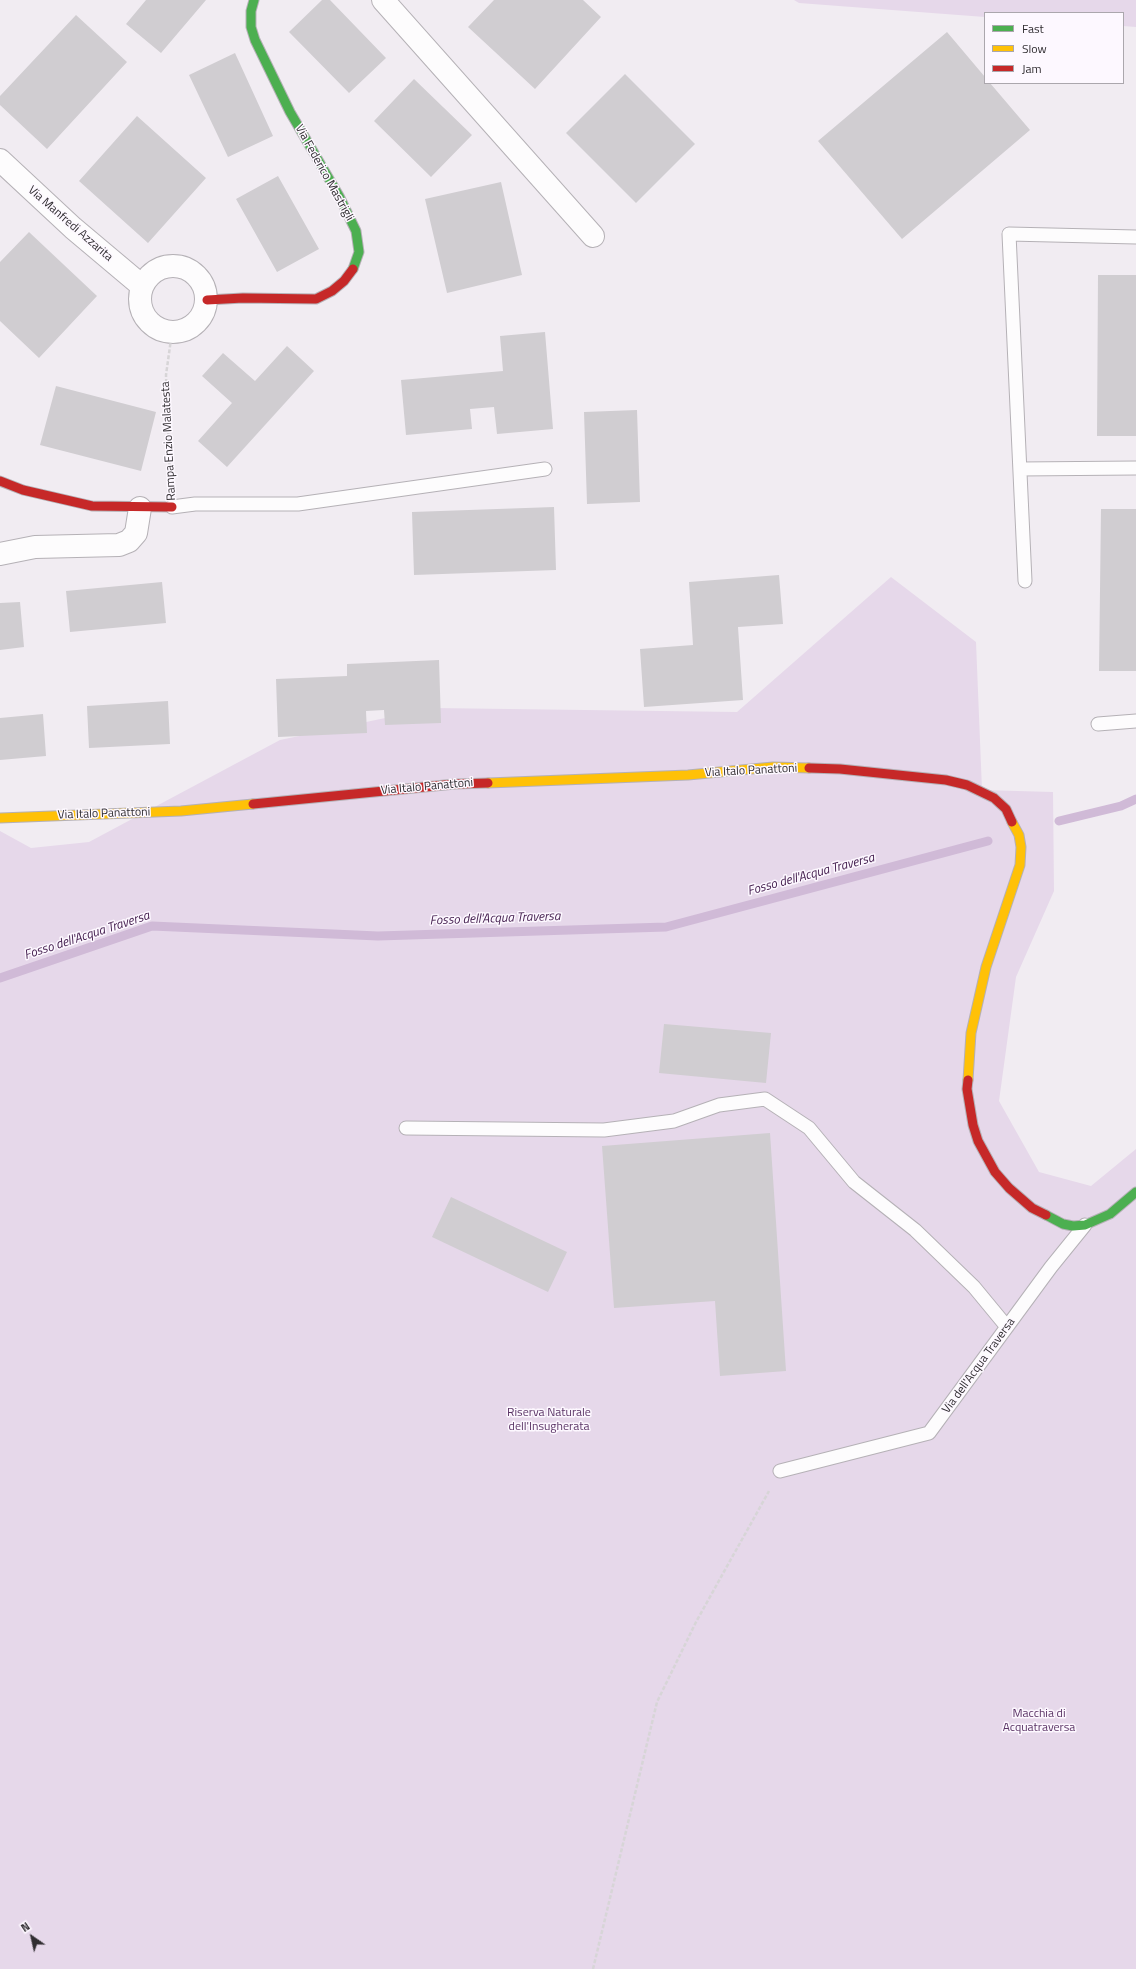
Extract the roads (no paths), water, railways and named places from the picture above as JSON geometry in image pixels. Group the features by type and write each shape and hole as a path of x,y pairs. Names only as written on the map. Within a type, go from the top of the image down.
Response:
{"street":[{"name":"Via Federico Mastrigli","path":"207,300 243,298 316,299 332,291 344,281 354,268 359,252 356,231 340,196 290,112 255,40 251,27 251,11 254,0"},
{"path":"383,0 593,236"},
{"name":"Via Manfredi Azzarita","path":"0,160 73,228 142,286"},
{"path":"176,265 186,267 202,280 206,290 207,300 205,310 196,323 182,331 172,332 161,330 152,325 145,317 141,307 140,296 142,286 155,270 165,266 176,265"},
{"path":"0,481 23,490 92,506 140,508 172,507"},
{"path":"0,554 35,547 118,545 129,540 136,533 140,508"},
{"name":"Via Italo Panattoni","path":"0,818 181,811 456,784 688,775 773,767 840,769 946,780 967,785 1000,803 1010,816 1019,835 1021,847 1020,865 994,941 974,1013 967,1070 967,1089 972,1119 978,1141 986,1157 1009,1188 1032,1208 1053,1220 1073,1226 1084,1225"},
{"name":"Via dell'Acqua Traversa","path":"1084,1225 1110,1214 1136,1192"}],"lane":[{"path":"1025,581 1009,234 1136,237"},
{"path":"1020,469 1136,468"},
{"path":"172,507 195,504 298,504 545,469"},
{"path":"1098,724 1136,722"},
{"path":"406,1128 604,1130 674,1121 719,1105 765,1099 809,1128 854,1182 915,1230 974,1287 1007,1327"},
{"name":"Via dell'Acqua Traversa","path":"780,1471 929,1433 1051,1267 1084,1225"}],"waterway":[{"name":"Fosso dell'Acqua Traversa","path":"1059,821 1121,806 1136,799"},
{"name":"Fosso dell'Acqua Traversa","path":"0,978 152,926 378,936 666,927 988,841"}],"park label":[{"name":"Riserva Naturale dell'Insugherata","path":"549,1420"},
{"name":"Macchia di Acquatraversa","path":"1039,1721"}]}
